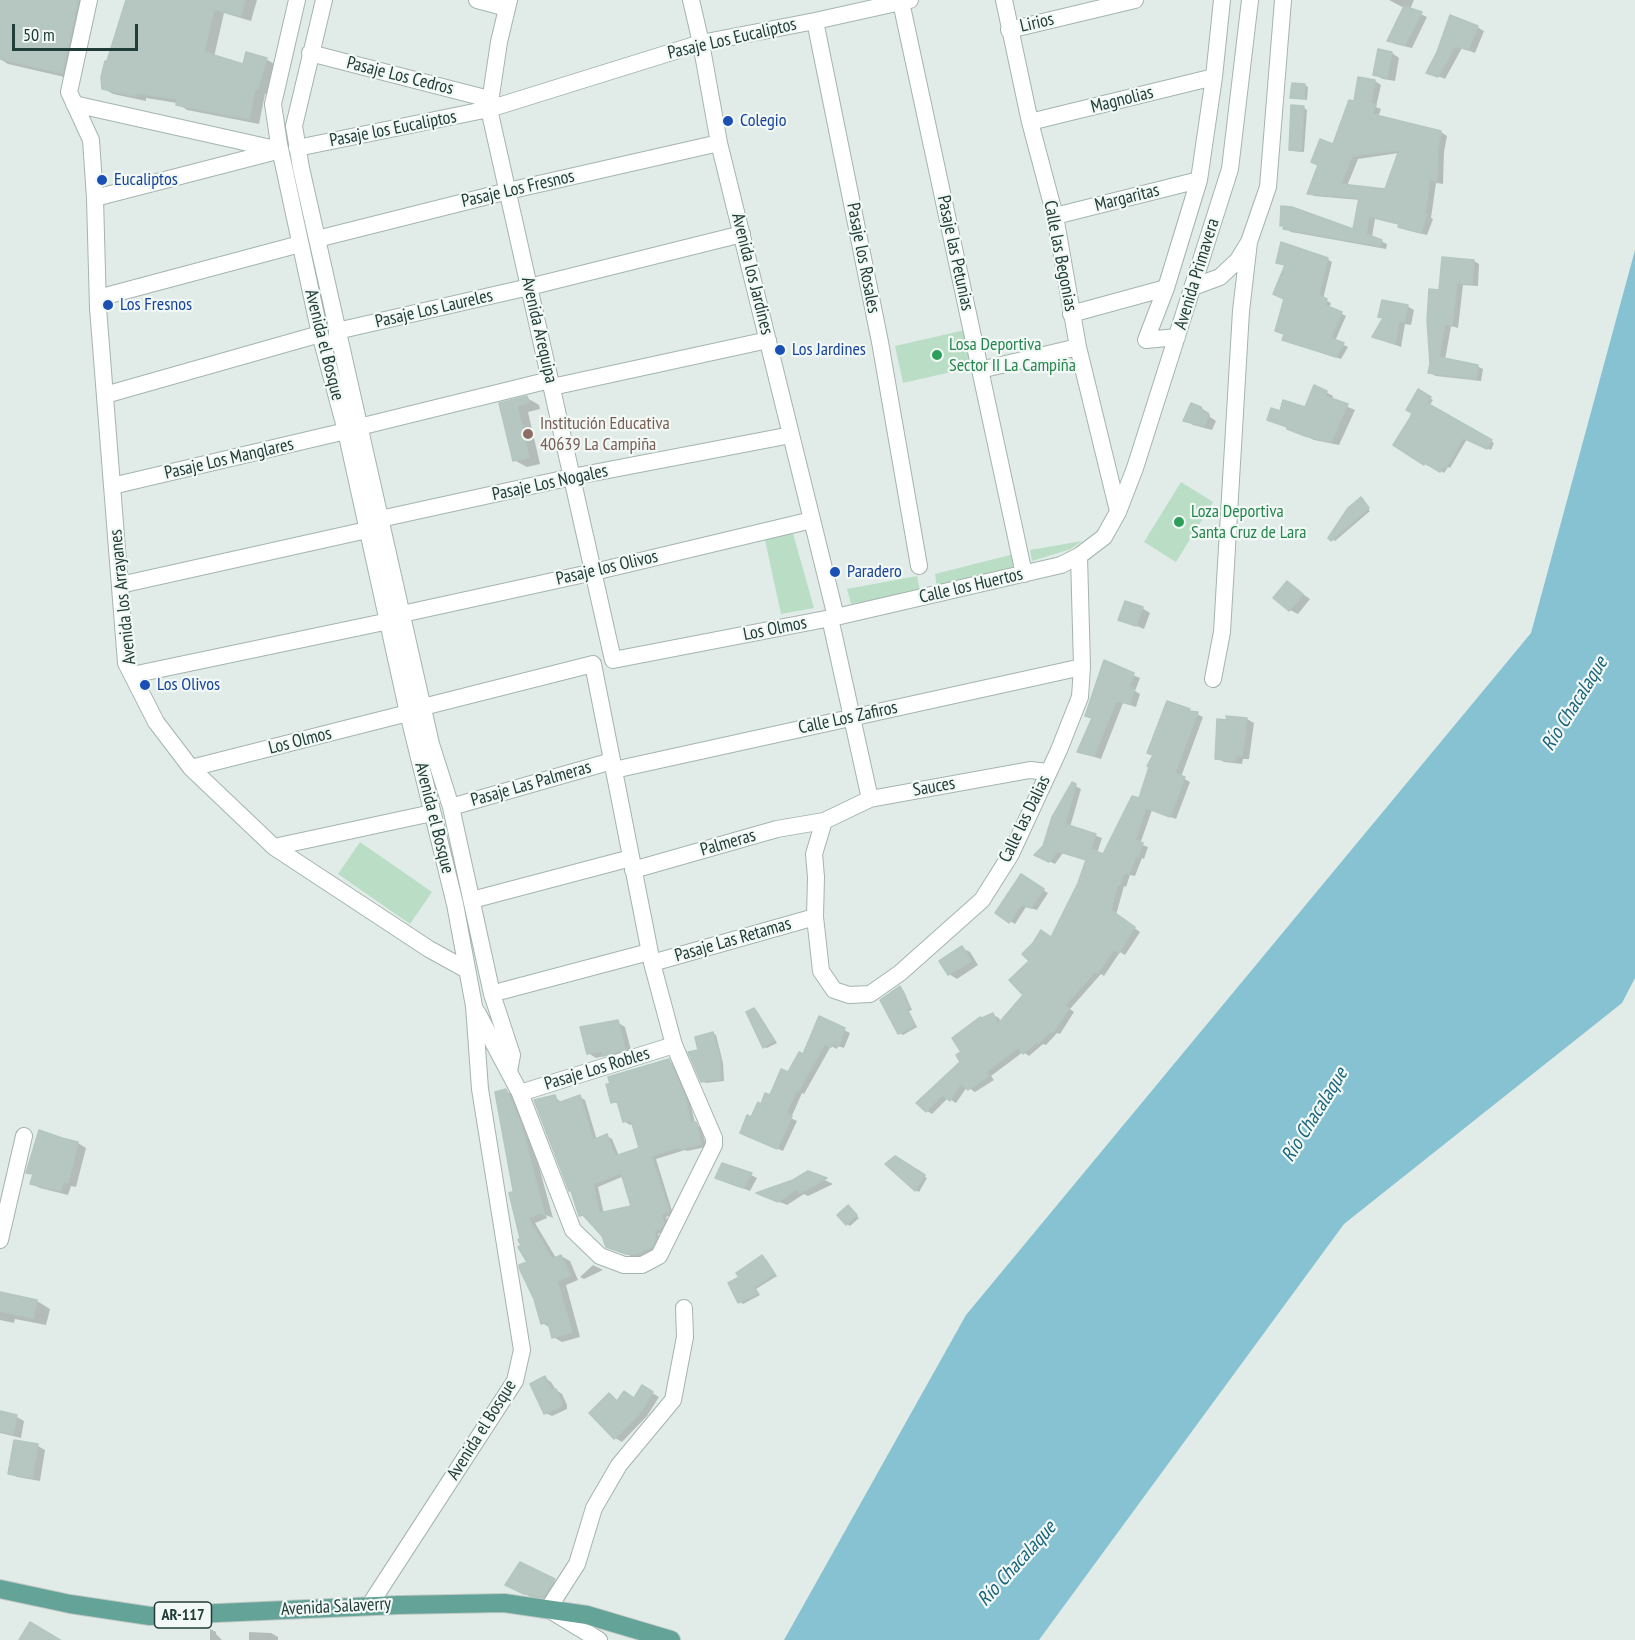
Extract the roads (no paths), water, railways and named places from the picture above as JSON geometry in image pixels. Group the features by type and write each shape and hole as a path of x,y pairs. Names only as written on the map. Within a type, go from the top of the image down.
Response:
{"main road":[{"name":"Avenida Salaverry","path":"0,1589 70,1604 150,1616 476,1602 504,1603 587,1615 671,1640"}],"street":[{"path":"89,0 69,92 74,104 280,150"},
{"name":"Avenida el Bosque","path":"297,0 273,104 280,150 300,244 329,332 328,362 353,429 352,460 367,530 395,617"},
{"path":"324,0 294,126 297,148 316,239 329,332 353,429 380,519 395,617 424,745 451,807 492,994 512,1055 509,1072"},
{"path":"477,0 508,4"},
{"name":"Avenida los Jardines","path":"691,0 719,143 812,520 870,799"},
{"name":"Calle las Begonias","path":"1004,0 1030,122 1055,216 1078,347 1118,512"},
{"name":"Lirios","path":"1009,30 1135,0"},
{"path":"1177,337 1146,339 1166,288 1198,180 1214,77 1222,0"},
{"name":"Avenida Primavera","path":"1104,537 1118,512 1135,468 1230,169 1250,0"},
{"path":"1213,679 1222,632 1240,311 1249,242 1268,187 1283,0"},
{"name":"Pasaje Los Eucaliptos","path":"489,104 701,43 905,1"},
{"name":"Pasaje las Petunias","path":"905,1 1024,574"},
{"name":"Avenida Arequipa","path":"508,4 489,104 613,660"},
{"name":"Pasaje los Rosales","path":"815,21 880,342 919,566"},
{"name":"Pasaje Los Cedros","path":"310,53 489,104"},
{"name":"Magnolias","path":"1030,122 1214,77"},
{"name":"Avenida los Arrayanes","path":"74,104 91,140 98,298 126,663 156,722 191,768 274,847 429,949 467,970"},
{"name":"Pasaje los Eucaliptos","path":"297,148 489,104"},
{"name":"Pasaje Los Fresnos","path":"316,239 507,191 719,143"},
{"path":"95,198 280,150"},
{"name":"Margaritas","path":"1055,216 1198,180"},
{"name":"Pasaje Los Laureles","path":"105,395 329,332 529,287 742,234"},
{"path":"1193,287 1220,277 1238,260 1249,242"},
{"path":"98,298 300,244"},
{"path":"1071,314 1166,288"},
{"name":"Pasaje Los Manglares","path":"112,486 551,384 768,340"},
{"path":"980,370 1078,347"},
{"name":"Pasaje Los Nogales","path":"380,519 572,477 791,435"},
{"name":"Pasaje los Olivos","path":"132,675 594,572 812,520"},
{"path":"120,585 367,530"},
{"name":"Calle los Huertos","path":"833,618 1061,565 1079,556 1104,537"},
{"name":"Calle las Dalias","path":"815,917 821,971 834,990 849,995 870,994 900,973 982,900 1011,854 1080,697 1082,666 1079,556"},
{"name":"Los Olmos","path":"613,660 833,618"},
{"name":"Los Olmos","path":"191,768 593,664 613,766"},
{"name":"Calle Los Zafiros","path":"613,766 852,717 1082,666"},
{"name":"Avenida el Bosque","path":"369,1606 515,1381 522,1350 480,1089 474,1006 455,904 432,813 424,745"},
{"path":"474,1006 520,1093 573,1230 603,1258 624,1266 642,1265 659,1256 714,1145 714,1138 674,1045 651,958 613,766"},
{"name":"Pasaje Las Palmeras","path":"451,807 613,766"},
{"name":"Sauces","path":"824,821 870,799 1030,770 1048,772"},
{"path":"274,847 432,813"},
{"path":"815,917 814,854 824,821"},
{"name":"Palmeras","path":"472,900 777,829 824,821"},
{"name":"Pasaje Las Retamas","path":"502,991 651,958 815,917"},
{"name":"Pasaje Los Robles","path":"520,1093 674,1045"},
{"path":"0,1240 24,1136"},
{"path":"599,1640 548,1609 577,1564 594,1508 614,1474 673,1400 685,1337 684,1308"}],"water":[{"name":"Río Chacalaque","path":"1635,250 1635,978 1622,1003 1344,1224 1039,1640 784,1640 966,1315 1531,633"}],"place":[{"name":"Colegio","path":"728,121"},
{"name":"Eucaliptos","path":"102,180"},
{"name":"Los Fresnos","path":"108,305"},
{"name":"Los Jardines","path":"780,350"},
{"name":"Losa Deportiva Sector II La Campiña","path":"937,355"},
{"name":"Institución Educativa 40639 La Campiña","path":"528,434"},
{"name":"Loza Deportiva Santa Cruz de Lara","path":"1179,522"},
{"name":"Paradero","path":"835,572"},
{"name":"Los Olivos","path":"145,685"}]}
